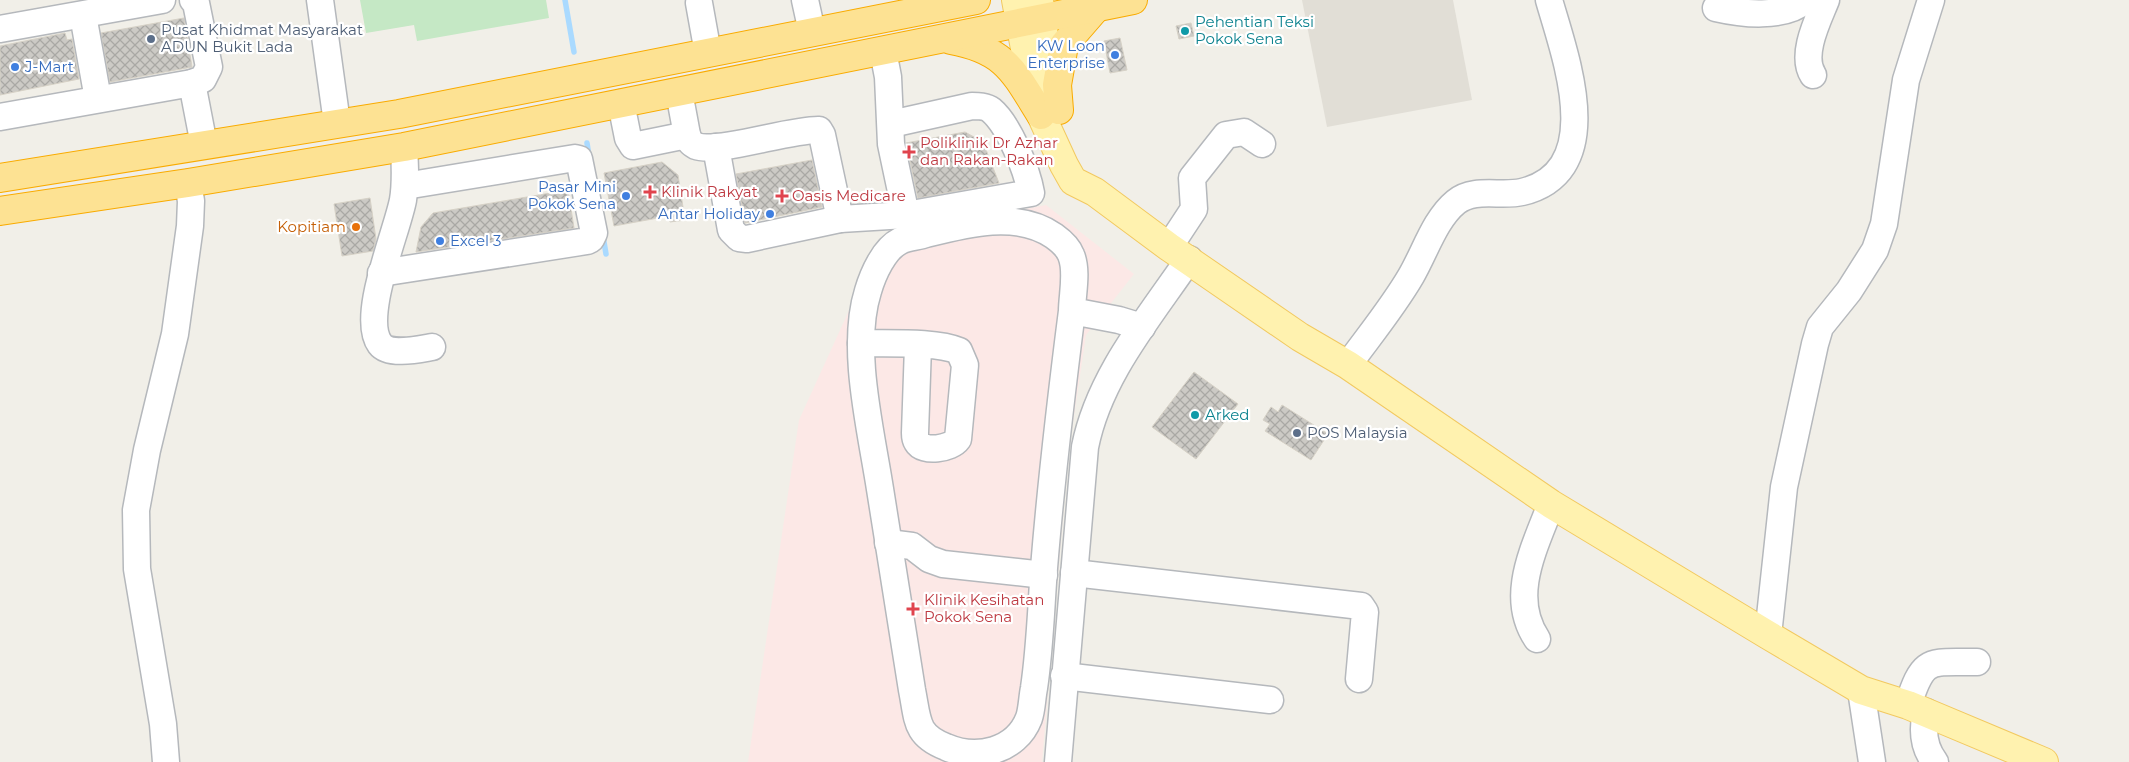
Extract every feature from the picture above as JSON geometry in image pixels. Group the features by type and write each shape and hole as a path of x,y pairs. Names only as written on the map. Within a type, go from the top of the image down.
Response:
{"highway":[{"path":"0,178 399,114 943,4 976,0"},
{"path":"0,211 188,183 404,147 945,38 1029,11 1097,7 1133,0"},
{"path":"1050,113 1064,45 1097,7"},
{"path":"945,38 980,47 1008,64 1050,113"}],"main road":[{"path":"1029,11 1050,113 1073,180 1095,192 1300,337 1348,365 1551,504 1861,690 1917,708 2027,759"}],"street":[{"path":"0,29 162,0"},
{"path":"0,117 192,83 202,79 209,67 196,3 193,0"},
{"path":"320,0 337,123"},
{"path":"805,0 812,32"},
{"path":"1348,365 1410,277 1446,211 1458,200 1472,193 1504,194 1538,187 1556,172 1568,154 1574,137 1576,108 1566,60 1549,0"},
{"path":"1716,8 1753,14 1776,11 1806,0"},
{"path":"1813,75 1808,62 1810,46 1826,0"},
{"path":"1768,635 1784,487 1815,344 1820,327 1849,291 1875,250 1884,224 1906,80 1931,0"},
{"path":"701,1 708,53"},
{"path":"84,15 98,99"},
{"path":"883,51 888,77 891,134 906,215"},
{"path":"192,83 204,145"},
{"path":"679,92 689,141 696,146 716,147 819,130 822,135 840,218"},
{"path":"621,103 628,138 633,146 687,134"},
{"path":"716,147 731,230 739,238 747,239 840,218 906,215 1031,193 1024,164 1009,135 990,110 982,106 963,107 891,134"},
{"path":"1058,762 1085,447 1090,424 1115,368 1142,327 1179,253 1194,209 1192,178 1226,134 1244,132 1262,144"},
{"path":"404,147 413,184 393,270 375,320 376,333 380,345 387,349 432,347"},
{"path":"393,270 591,239 594,232 579,159 570,157 413,184"},
{"path":"166,762 163,724 137,569 135,546 136,510 175,334 190,226 191,201 188,183"},
{"path":"998,221 1018,222 1046,230 1063,242 1071,255 1073,269 1072,312 1051,481 1037,670 1029,718 1013,752 993,751 976,754 956,751 924,736 918,722 872,444 861,342 863,312 869,289 888,250 900,241 975,224 998,221"},
{"path":"1072,312 1119,320 1142,327"},
{"path":"861,342 918,346"},
{"path":"1537,639 1528,624 1524,609 1524,594 1530,562 1551,504"},
{"path":"888,543 912,546 929,559 943,564 1044,575"},
{"path":"1074,573 1334,601 1361,606 1365,612 1359,679"},
{"path":"1935,762 1924,739 1917,708 1917,676 1927,666 1934,663 1977,662"},
{"path":"1064,676 1270,700"},
{"path":"1861,690 1872,762"}],"shaded area":[{"path":"1302,0 1453,0 1472,100 1327,127"},
{"name":"Klinik Kesihatan Pokok Sena","path":"1046,205 1134,274 1086,335 1068,456 1042,762 748,762 799,420 883,236"}],"green space":[{"path":"360,0 546,0 549,18 417,41 414,25 366,33"}],"building":[{"path":"184,18 192,67 110,82 101,33"},
{"name":"Pehentian Teksi Pokok Sena","path":"1191,23 1194,36 1179,39 1176,26"},
{"path":"65,33 67,40 72,39 79,79 0,95 0,46"},
{"name":"KW Loon Enterprise","path":"1120,38 1127,70 1110,73 1104,41"},
{"path":"965,132 983,142 999,183 918,198 906,143"},
{"path":"812,160 822,207 745,223 736,174"},
{"path":"662,162 678,175 685,220 670,222 669,216 614,226 604,173"},
{"path":"568,190 574,228 416,252 421,227 433,213"},
{"name":"Kopitiam","path":"370,198 376,239 373,251 342,256 334,204"},
{"name":"Arked","path":"1194,372 1238,404 1196,459 1152,427"},
{"name":"POS Malaysia","path":"1282,405 1328,434 1311,460 1265,431 1270,424 1263,420 1271,407 1278,412"}],"waterway":[{"path":"565,0 574,52"},
{"path":"587,143 589,156"},
{"path":"603,236 606,254"}],"place":[{"name":"Pehentian Teksi Pokok Sena","path":"1185,31"},
{"name":"Pusat Khidmat Masyarakat ADUN Bukit Lada","path":"151,39"},
{"name":"KW Loon Enterprise","path":"1115,55"},
{"name":"J-Mart","path":"15,67"},
{"name":"Poliklinik Dr Azhar dan Rakan-Rakan","path":"909,152"},
{"name":"Klinik Rakyat","path":"650,192"},
{"name":"Pasar Mini Pokok Sena","path":"626,196"},
{"name":"Oasis Medicare","path":"782,196"},
{"name":"Antar Holiday","path":"770,214"},
{"name":"Kopitiam","path":"356,227"},
{"name":"Excel 3","path":"440,241"},
{"name":"Arked","path":"1195,415"},
{"name":"POS Malaysia","path":"1297,433"},
{"name":"Klinik Kesihatan Pokok Sena","path":"913,609"}]}
